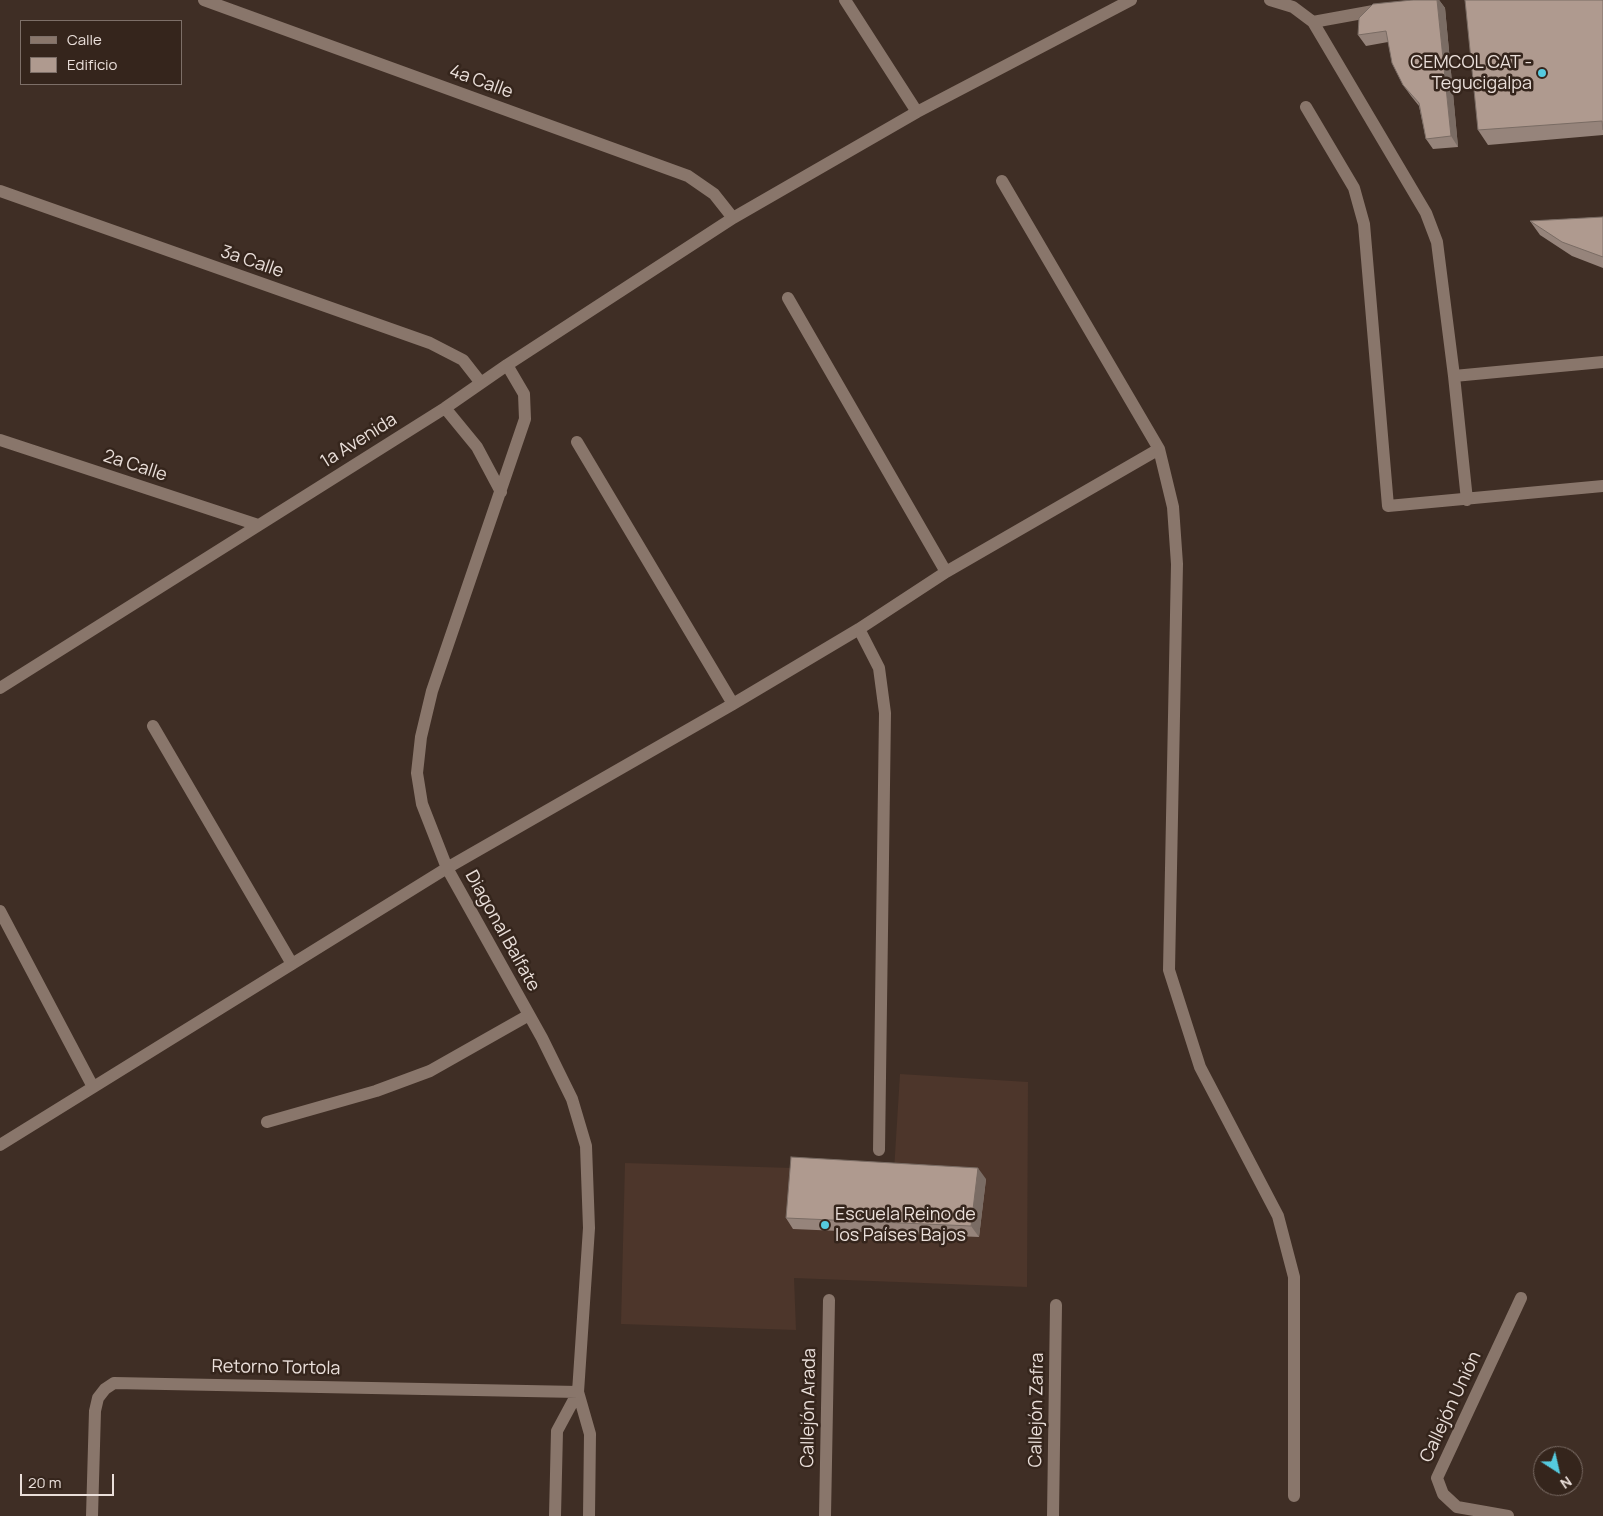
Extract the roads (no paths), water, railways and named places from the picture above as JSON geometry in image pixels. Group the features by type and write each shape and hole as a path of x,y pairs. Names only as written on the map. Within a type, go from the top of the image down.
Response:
{"street":[{"name":"4a Calle","path":"204,0 688,176 714,194 733,218"},
{"path":"845,0 917,112"},
{"name":"1a Avenida","path":"0,688 445,408 507,365 733,218 917,112 1115,3 1131,0"},
{"path":"1270,0 1293,7 1313,22 1426,213 1437,242 1467,500"},
{"path":"1313,22 1389,9"},
{"path":"1306,107 1354,188 1364,224 1388,506 1603,486"},
{"path":"1002,181 1159,449 1174,506 1177,564 1169,970 1200,1066 1278,1216 1294,1277 1294,1496"},
{"name":"3a Calle","path":"0,191 430,343 463,360 481,384"},
{"path":"788,298 946,572"},
{"path":"1454,376 1603,362"},
{"name":"Diagonal Balfate","path":"507,365 524,394 525,419 432,691 421,737 417,773 422,804 447,868 529,1015 572,1099 586,1146 588,1228 578,1392 590,1434 589,1516"},
{"path":"445,408 477,447 501,492"},
{"name":"2a Calle","path":"0,440 258,525"},
{"path":"577,442 733,704"},
{"path":"0,1145 447,868 733,704 859,628 946,572 1159,449"},
{"path":"859,628 879,668 886,713 879,1150"},
{"path":"153,726 292,964"},
{"path":"0,911 92,1087"},
{"path":"267,1122 376,1091 430,1071 529,1015"},
{"name":"Callejón Unión","path":"1508,1516 1457,1507 1443,1494 1437,1478 1521,1298"},
{"name":"Callejón Arada","path":"825,1516 829,1300"},
{"name":"Callejón Zafra","path":"1052,1516 1056,1305"},
{"name":"Retorno Tortola","path":"92,1516 95,1411 98,1398 105,1389 114,1384 578,1392"},
{"name":"Diagonal Balfate","path":"555,1516 557,1431 578,1392"}],"place":[{"name":"CEMCOL CAT - Tegucigalpa","path":"1542,73"},
{"name":"Escuela Reino de los Países Bajos","path":"825,1225"}]}
